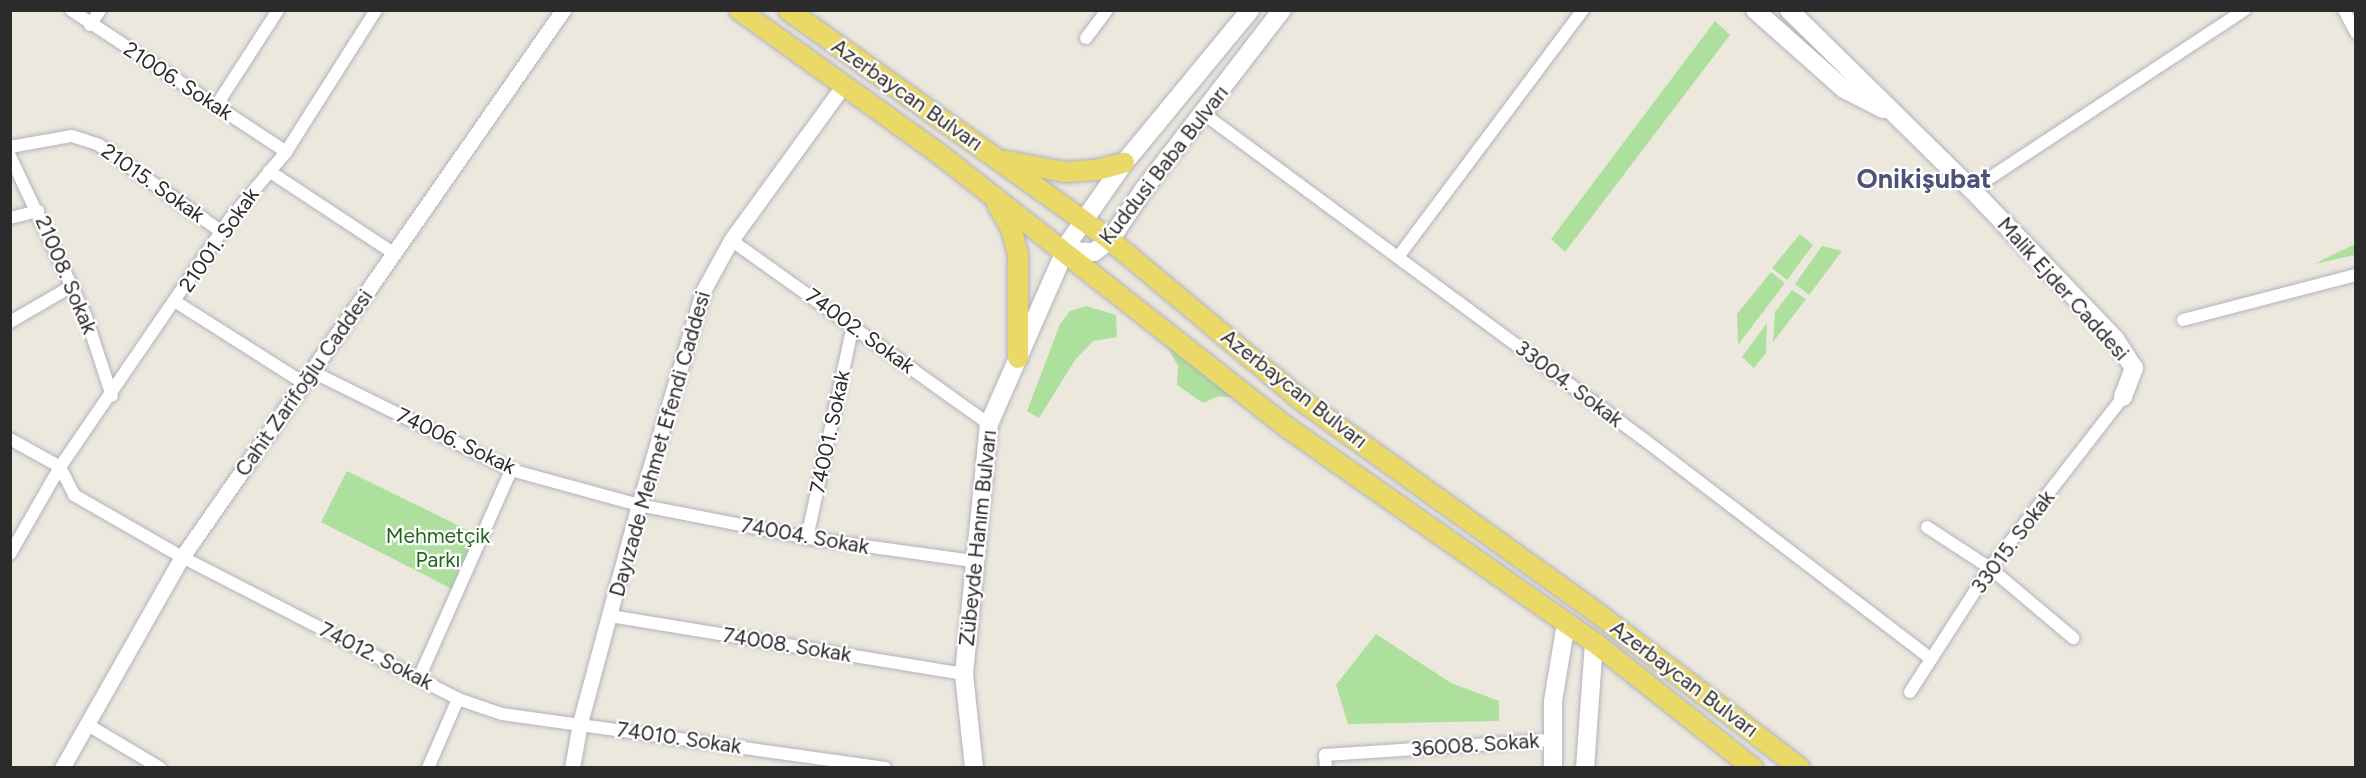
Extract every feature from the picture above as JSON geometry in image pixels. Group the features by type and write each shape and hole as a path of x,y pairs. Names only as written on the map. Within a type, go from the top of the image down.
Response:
{"main road":[{"name":"Azerbaycan Bulvarı","path":"739,10 991,194 1285,426 1594,642 1752,768"},
{"name":"Azerbaycan Bulvarı","path":"788,10 1110,240 1305,403 1588,606 1800,768"},
{"name":"Kuddusi Baba Bulvarı","path":"1064,251 1124,163 1250,10"},
{"name":"Kuddusi Baba Bulvarı","path":"1064,251 1094,252 1110,240 1144,189 1282,10"},
{"name":"Malik Ejder Caddesi","path":"1755,10 1844,89 1893,113"},
{"name":"Malik Ejder Caddesi","path":"1789,10 1860,76 1893,113 2115,339 2134,368 2123,397"},
{"path":"996,158 1065,172 1098,170 1124,163"},
{"path":"991,194 1011,228 1018,254 1018,358"},
{"name":"Zübeyde Hanım Bulvarı","path":"974,768 964,674 972,561 989,424 1064,251"},
{"path":"1553,768 1553,701 1566,623"},
{"path":"1585,768 1594,642"}],"street":[{"name":"21006. Sokak","path":"71,10 90,25 286,152"},
{"path":"90,25 100,10"},
{"path":"216,106 278,10"},
{"name":"21001. Sokak","path":"10,554 60,467 112,396 222,232 286,152 376,10"},
{"name":"Cahit Zarifoğlu Caddesi","path":"62,768 182,557 563,10"},
{"path":"1086,38 1107,10"},
{"path":"1398,257 1583,10"},
{"path":"1970,191 2245,10"},
{"path":"2349,14 2355,33"},
{"name":"Dayızade Mehmet Efendi Caddesi","path":"572,768 580,723 639,505 703,291 731,240 843,86"},
{"name":"33004. Sokak","path":"1204,114 1398,257 1930,658"},
{"name":"21015. Sokak","path":"10,147 72,136 99,145 222,232"},
{"name":"21008. Sokak","path":"10,156 72,286 112,396"},
{"path":"269,171 395,254"},
{"path":"10,218 38,211"},
{"name":"74002. Sokak","path":"731,240 989,424"},
{"path":"2184,320 2355,275"},
{"path":"10,322 72,286"},
{"name":"74006. Sokak","path":"176,302 308,377 511,470 639,505"},
{"name":"74001. Sokak","path":"807,538 853,326"},
{"name":"33015. Sokak","path":"1910,692 1990,568 2123,397"},
{"path":"10,439 60,467"},
{"name":"74012. Sokak","path":"60,467 74,495 182,557 458,699 502,714 580,723"},
{"path":"419,678 511,470"},
{"name":"74004. Sokak","path":"639,505 807,538 972,561"},
{"path":"1927,527 1990,568 2073,638"},
{"name":"74008. Sokak","path":"610,616 964,674"},
{"path":"428,768 458,699"},
{"name":"74010. Sokak","path":"580,723 885,768"},
{"path":"88,725 160,768"},
{"name":"36008. Sokak","path":"1326,761 1553,740"}],"green space":[{"path":"1715,21 1730,35 1565,252 1551,239"},
{"path":"1800,234 1813,245 1787,280 1772,268"},
{"path":"2355,244 2355,255 2314,264"},
{"path":"1822,246 1842,251 1809,295 1795,284"},
{"path":"1771,272 1785,283 1738,345 1737,314"},
{"path":"1792,290 1806,299 1773,342 1775,312"},
{"path":"1086,306 1116,315 1117,337 1093,341 1075,360 1039,418 1027,411 1060,324 1070,311"},
{"path":"1767,323 1766,353 1754,368 1742,357"},
{"path":"1163,339 1246,399 1219,396 1203,403 1177,385 1178,366"},
{"name":"Mehmetçik Parkı","path":"347,471 480,536 456,591 321,522"},
{"path":"1376,634 1451,683 1499,701 1499,721 1348,724 1336,685"}],"district":[{"name":"Onikişubat","path":"1924,179"}]}
